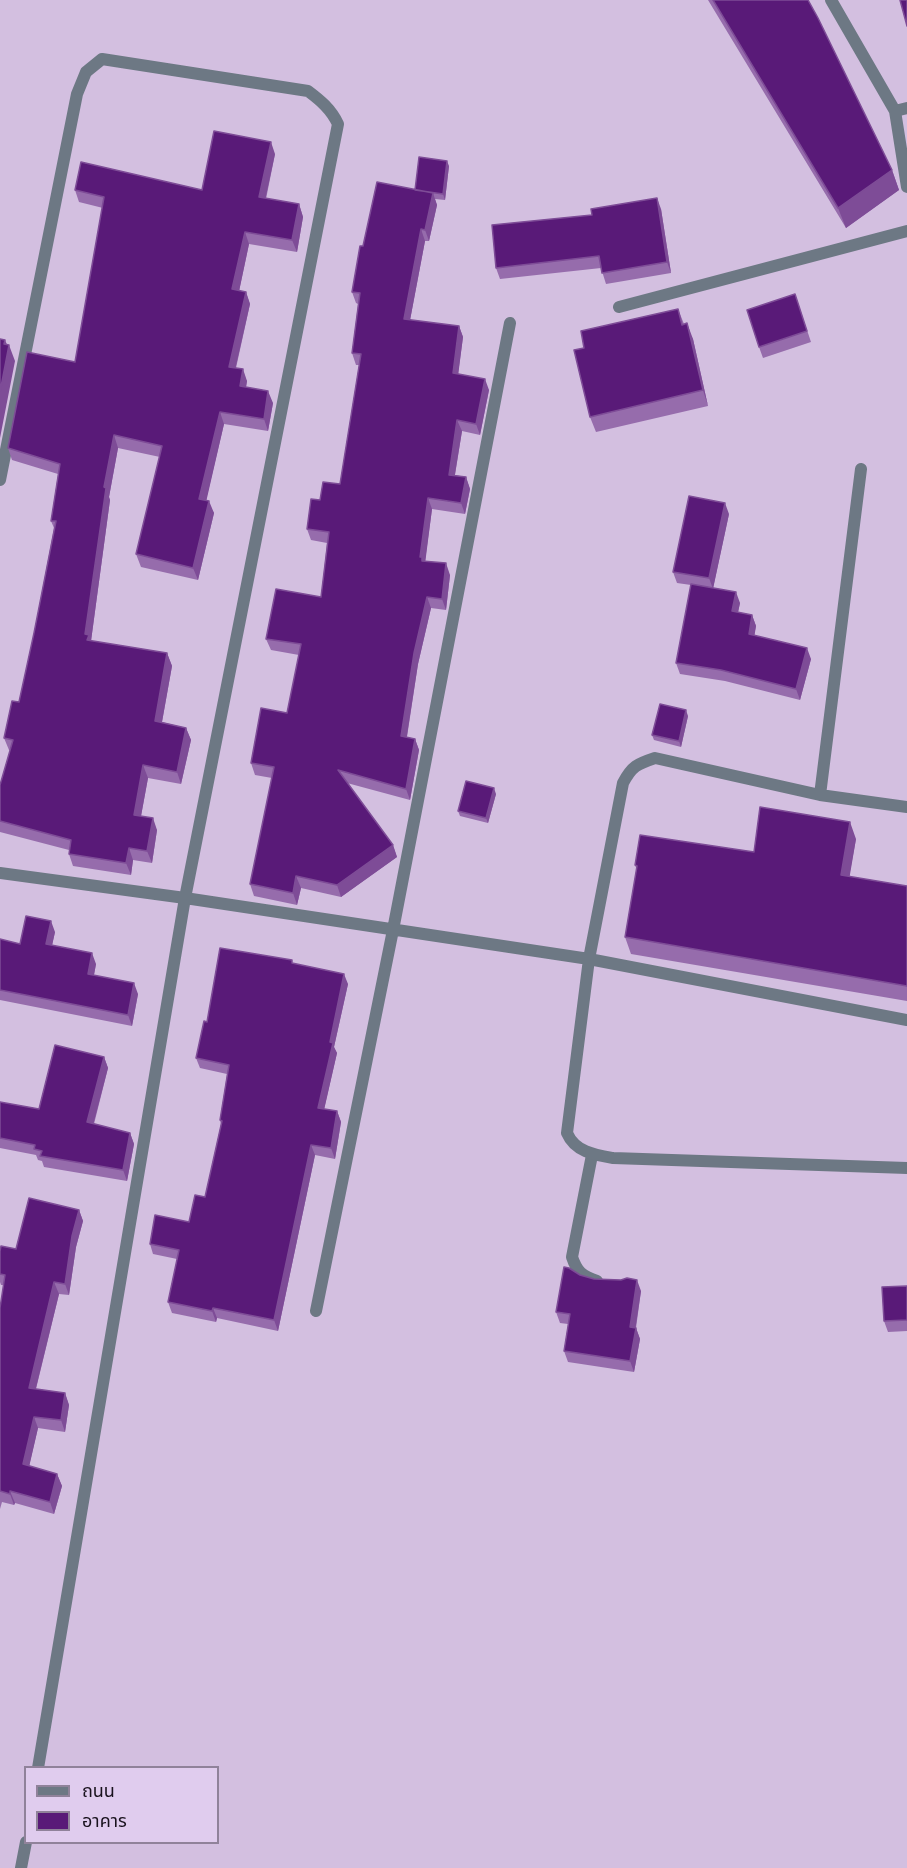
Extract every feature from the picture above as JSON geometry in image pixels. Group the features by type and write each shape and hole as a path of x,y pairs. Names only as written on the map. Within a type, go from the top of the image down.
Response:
{"street":[{"path":"831,0 901,109 907,187"},
{"path":"0,480 77,94 86,72 102,59 308,91 320,99 338,124 185,897 38,1766"},
{"path":"619,307 907,231"},
{"path":"316,1311 393,930 510,323"},
{"path":"820,795 861,469"},
{"path":"907,807 820,795 655,758 638,763 630,769 623,783 589,959 567,1133 570,1140 579,1148 592,1155 613,1158 907,1168"},
{"path":"0,873 185,897 589,959 907,1020"},
{"path":"592,1155 572,1257 577,1270 584,1276 607,1282"},
{"path":"21,1868 26,1844"}],"building":[{"path":"713,0 808,0 892,170 838,208"},
{"path":"900,0 907,0 907,26"},
{"path":"214,131 271,142 259,197 299,204 292,240 245,232 232,289 246,292 229,367 243,369 240,386 268,391 264,419 220,412 199,499 209,501 193,568 136,554 162,446 114,435 104,487 106,488 85,634 89,635 87,640 167,653 155,721 186,728 177,772 143,765 134,815 153,818 147,851 129,848 126,863 69,854 71,840 0,821 0,785 13,740 4,738 12,701 19,702 34,633 56,521 51,521 60,464 8,448 27,352 75,362 104,197 75,190 81,162 202,190"},
{"path":"419,157 447,161 443,194 415,190"},
{"path":"377,182 433,193 425,230 421,229 404,319 459,326 453,373 485,379 476,424 457,420 449,475 466,477 461,503 428,498 420,557 422,561 446,563 442,599 427,597 414,653 401,736 415,739 406,789 338,770 393,845 337,885 296,876 293,893 250,884 274,767 251,763 261,708 287,713 301,644 266,639 276,589 321,597 329,532 307,529 311,499 320,500 323,482 340,484 361,354 352,353 360,293 352,292 360,246 363,246"},
{"path":"657,198 667,262 602,273 599,256 496,268 492,225 592,215 591,209"},
{"path":"795,294 807,331 759,347 747,310"},
{"path":"678,309 682,325 687,323 703,390 590,417 574,350 584,348 581,331"},
{"path":"0,339 5,340 4,344 9,345 0,392"},
{"path":"689,496 725,503 709,578 673,572"},
{"path":"691,584 736,592 732,611 752,615 749,634 807,648 796,689 721,670 676,663"},
{"path":"660,704 686,710 679,741 652,735"},
{"path":"466,781 494,788 486,818 458,811"},
{"path":"760,807 850,822 841,875 907,886 907,986 625,937 640,835 754,852"},
{"path":"26,916 51,921 46,944 92,953 88,974 134,983 128,1015 0,990 0,939 20,944"},
{"path":"220,948 292,960 292,963 344,974 330,1042 333,1043 318,1108 337,1111 331,1148 311,1145 274,1320 168,1302 179,1250 150,1244 155,1215 189,1222 195,1195 205,1197 222,1121 220,1120 229,1065 196,1058 204,1021 207,1022"},
{"path":"55,1045 104,1057 87,1122 130,1133 123,1170 40,1156 42,1151 34,1149 35,1145 0,1138 0,1102 39,1109"},
{"path":"29,1198 79,1210 72,1236 65,1284 54,1282 29,1388 65,1393 61,1420 34,1417 23,1464 57,1474 50,1502 10,1491 10,1494 0,1491 0,1308 5,1275 0,1274 0,1251 1,1246 16,1249"},
{"path":"564,1267 594,1279 637,1280 630,1327 636,1328 630,1361 564,1351 570,1314 556,1312"},
{"path":"907,1286 907,1320 884,1321 882,1287"}]}
